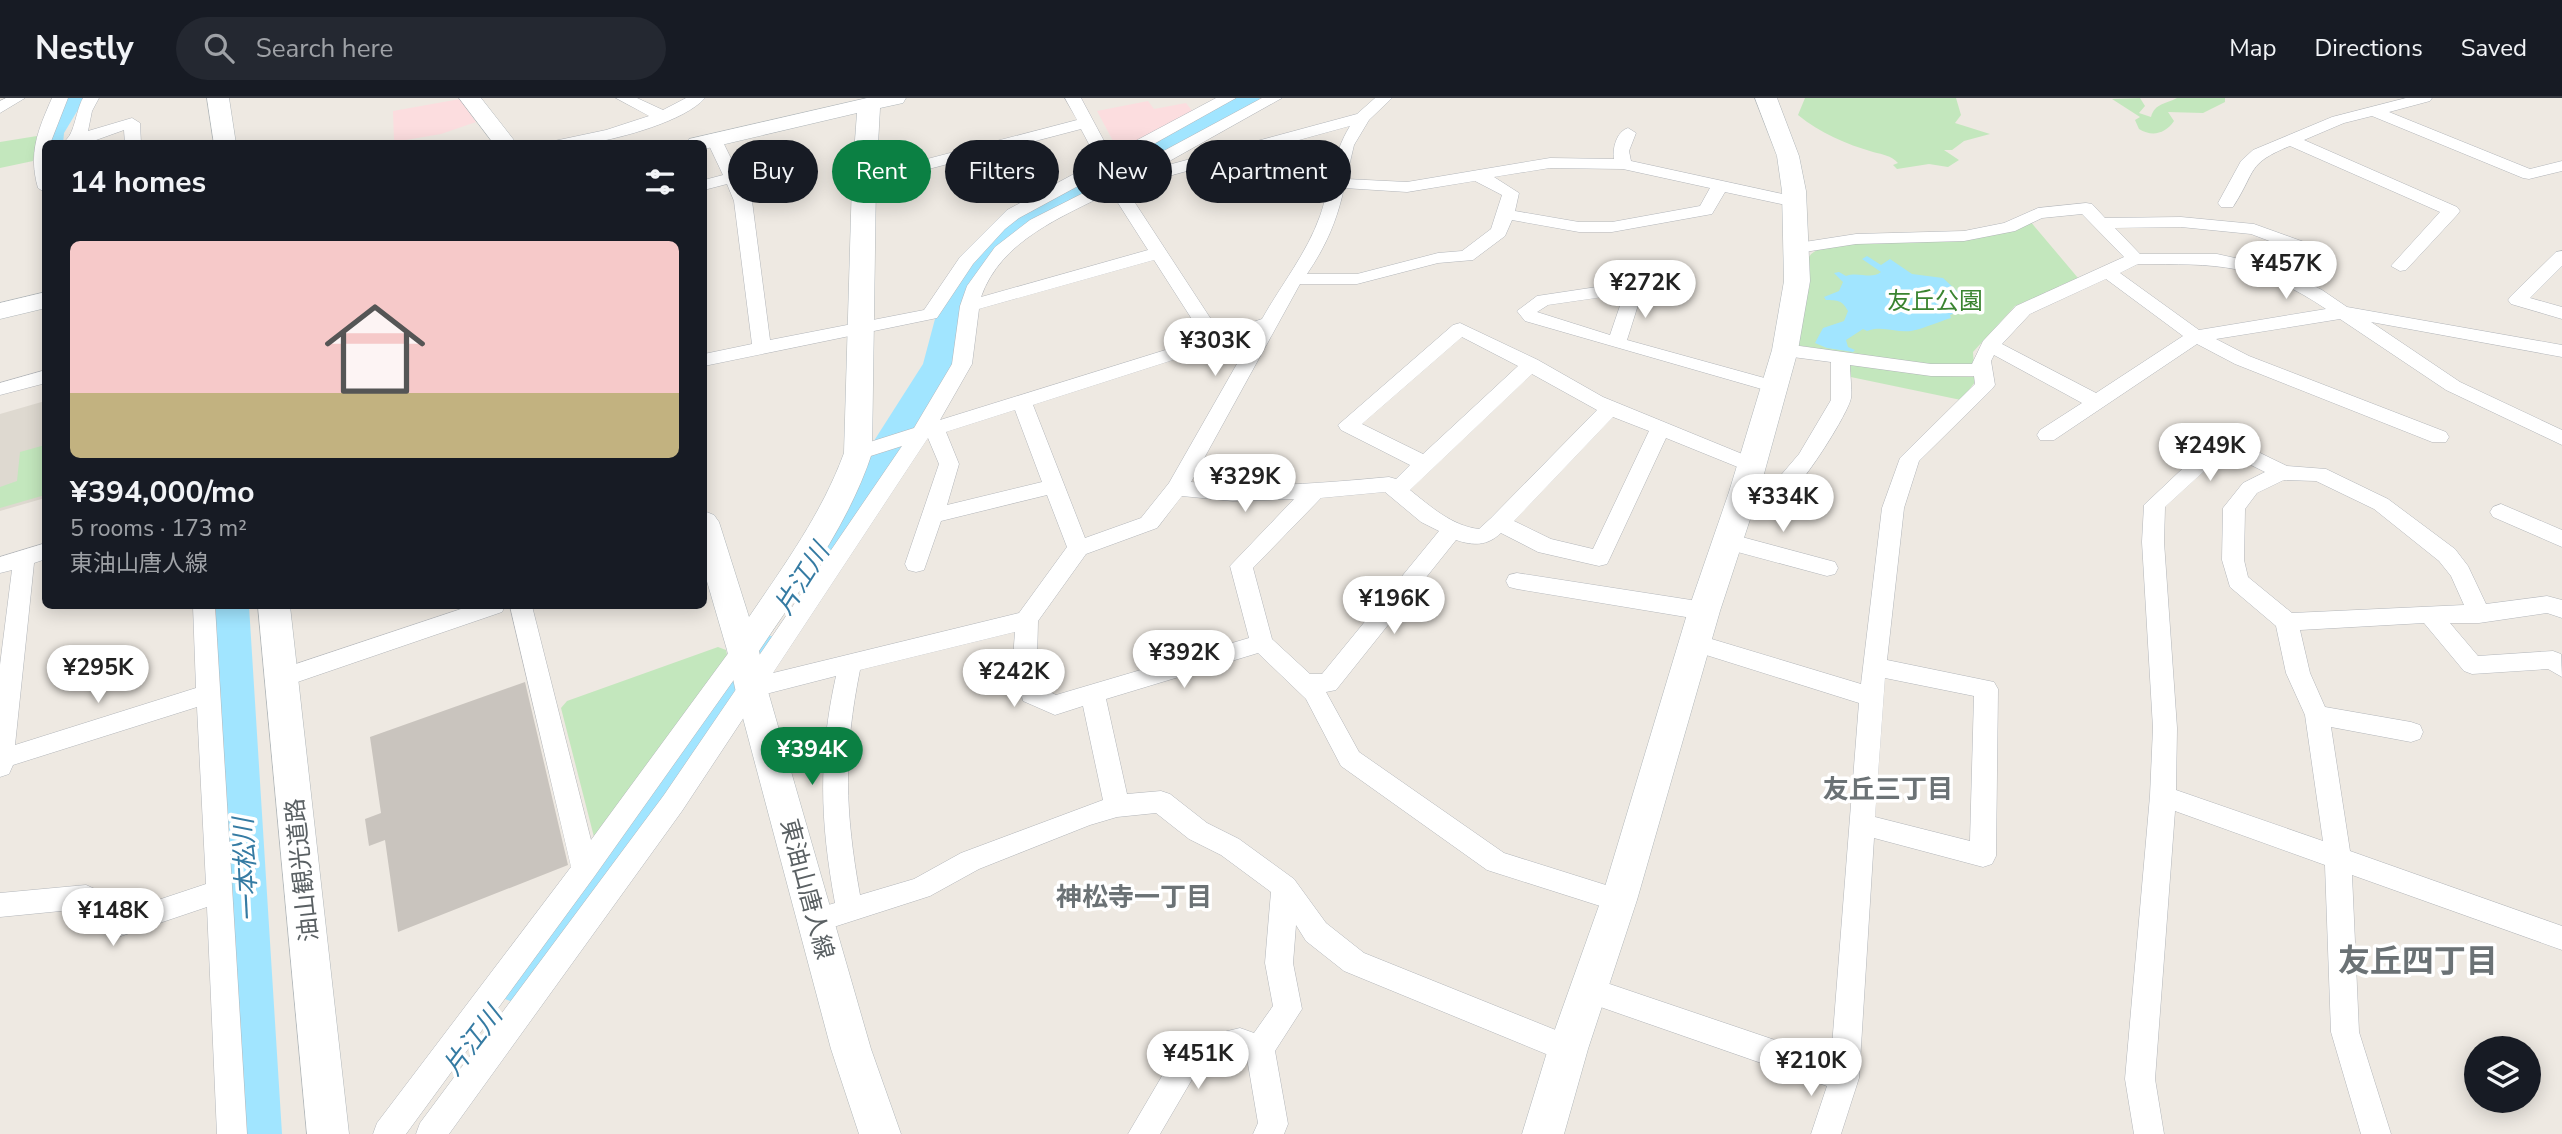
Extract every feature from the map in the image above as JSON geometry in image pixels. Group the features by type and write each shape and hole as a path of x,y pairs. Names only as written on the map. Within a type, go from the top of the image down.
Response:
{"street":[{"path":"0,108 17,98"},
{"path":"43,140 60,98"},
{"path":"76,140 84,111 91,98"},
{"path":"218,98 224,140"},
{"path":"470,98 503,140"},
{"path":"624,98 662,116"},
{"path":"586,140 681,110 697,98"},
{"path":"1073,98 1094,140"},
{"path":"1157,140 1201,104 1228,98"},
{"path":"1172,147 1274,98"},
{"path":"1349,140 1363,117 1384,98"},
{"path":"1543,1134 1568,1049 1619,900 1704,611 1785,350 1797,281 1795,202 1788,156 1766,98"},
{"path":"2227,203 2249,161 2259,153 2338,121 2403,106 2424,98"},
{"path":"707,141 878,100 871,140"},
{"path":"2373,111 2529,174 2562,166"},
{"path":"1172,170 1363,117"},
{"path":"79,140 132,123 133,140"},
{"path":"931,163 1085,123"},
{"path":"1623,164 1621,151 1628,133"},
{"path":"2293,141 2451,211 2400,266"},
{"path":"707,142 728,172"},
{"path":"42,143 39,166 42,175"},
{"path":"1351,184 1407,187 1550,163 1623,164 1795,202"},
{"path":"1294,279 1357,279 1438,258 1467,256 1499,232 1511,193 1479,176"},
{"path":"707,184 728,179"},
{"path":"1506,214 1579,227 1612,227 1706,211 1721,184"},
{"path":"707,359 930,314 964,261 995,229 1013,214 1073,191"},
{"path":"388,1134 585,869 747,668 921,434 962,363 969,306 976,286 990,264 1014,240 1073,200"},
{"path":"743,203 762,349"},
{"path":"431,1134 673,803 814,542 868,450 861,328 864,203"},
{"path":"1130,203 1215,340"},
{"path":"1262,643 1055,705 1031,694 1025,659 1027,620 1078,548 1149,523 1177,488 1294,279 1320,238 1332,203"},
{"path":"1798,248 1856,239 1964,236 2009,228 2038,213 2086,208 2135,259"},
{"path":"2101,223 2181,222 2254,229 2301,247 2270,271"},
{"path":"969,306 1159,253"},
{"path":"2562,256 2516,300 2562,313"},
{"path":"1826,1134 1844,1078 1871,697 1893,508 1910,458 1985,385 1981,360 1990,345 2023,310 2135,259 2217,259 2270,271 2346,312 2393,348 2454,386 2562,438"},
{"path":"2106,271 2196,335 2242,360 2439,437"},
{"path":"1617,343 1641,282 1543,300 1526,311 1532,317 1617,343 1772,386"},
{"path":"0,311 42,301"},
{"path":"2046,435 2196,335 2346,312 2562,351"},
{"path":"868,450 1270,323"},
{"path":"1425,464 1348,425 1460,329 1531,364 1610,408 1661,429 1747,478 1756,494 1782,488 1807,459 1840,400 1840,357"},
{"path":"1990,345 2096,402"},
{"path":"1785,350 1931,370 1981,370"},
{"path":"1398,489 1531,364"},
{"path":"0,389 42,377"},
{"path":"1022,402 1078,548"},
{"path":"1177,488 1233,494 1315,491 1368,484 1389,485 1398,489 1429,517 1465,535 1483,537 1610,408"},
{"path":"1499,523 1546,546 1599,558 1661,429"},
{"path":"916,564 948,464 921,434"},
{"path":"2149,1134 2140,1079 2163,796 2165,728 2153,542 2155,505 2223,442 2283,473 2319,474 2381,504 2447,555 2460,572 2479,614"},
{"path":"2283,473 2250,488 2234,508 2233,560 2238,581 2287,622 2298,673 2317,715 2338,859 2344,1032 2376,1134"},
{"path":"932,516 1055,486"},
{"path":"1315,491 1241,566 1262,643 1314,692 1350,759 1496,862 1619,900"},
{"path":"2501,512 2562,539"},
{"path":"1305,683 1328,682 1453,529"},
{"name":"東油山唐人線","path":"707,537 747,668 851,1049 880,1134"},
{"path":"1727,541 1827,568"},
{"path":"0,565 35,554 0,767"},
{"path":"1517,582 1704,611"},
{"path":"2287,622 2479,614 2547,604 2562,609"},
{"path":"204,609 232,1134"},
{"name":"油山観光道路","path":"274,609 328,1134"},
{"path":"280,679 485,609"},
{"path":"522,609 585,869"},
{"path":"2430,614 2472,665 2553,660 2562,668"},
{"path":"747,668 850,664 1027,620"},
{"path":"1695,643 1871,697"},
{"path":"850,664 841,708 834,769 838,848 850,910"},
{"path":"1862,824 1983,856 1986,689 1875,667"},
{"path":"1,759 209,694"},
{"path":"1093,695 1117,806"},
{"path":"2317,715 2411,732"},
{"path":"2163,796 2562,938"},
{"path":"815,921 920,888 970,861 1117,806 1161,802 1198,831 1230,847 1285,887 1316,932 1354,962 1568,1049"},
{"path":"1268,1134 1273,1124 1260,1048 1288,1009 1279,963 1285,887"},
{"path":"0,905 86,897 118,925 219,891"},
{"path":"1589,990 1844,1078"},
{"path":"1143,1134 1192,1052 1241,1042 1260,1048"}],"shaded area":[{"path":"460,99 476,122 441,134 394,140 393,111"},
{"path":"1148,101 1154,109 1186,103 1196,116 1148,140 1113,140 1097,111"},
{"path":"42,402 42,499 0,511 0,414"}],"green space":[{"path":"1805,98 1956,98 1961,115 1955,123 1990,134 1964,141 1952,150 1944,150 1959,160 1948,167 1929,164 1897,169 1893,165 1898,163 1889,157 1834,137 1798,115"},
{"path":"2140,98 2145,106 2139,113 2151,117 2158,106 2177,98 2225,98 2225,102 2203,113 2168,112 2174,121 2167,129 2153,133 2139,129 2135,120 2140,117 2112,99"},
{"path":"37,136 33,161 0,168 0,142"},
{"name":"友丘公園","path":"2030,221 2078,278 2059,286 2058,290 2045,292 2047,296 2035,302 2029,300 2015,306 1973,352 1974,367 1934,366 1795,345 1810,284 1809,257 1818,250 1857,242 1967,237"},
{"path":"1850,362 1941,376 1979,377 1961,400 1846,376"},
{"path":"42,446 42,496 0,508 0,487 17,481 20,452"},
{"path":"718,647 726,650 729,664 594,837 561,708 567,701"}],"water":[{"path":"1867,256 1881,265 1890,259 1912,274 1943,278 1957,291 1968,295 1962,297 1966,301 1961,305 1967,309 1950,315 1951,318 1911,331 1863,329 1846,340 1848,347 1855,350 1853,352 1815,343 1823,328 1844,321 1848,311 1841,303 1826,300 1824,297 1839,291 1843,282 1834,273 1839,272 1846,276 1881,272 1862,259"}],"building":[{"path":"525,682 568,865 398,932 385,840 369,846 365,819 381,813 370,737"}],"waterway":[{"name":"一本松川","path":"51,140 52,133 73,98"},
{"name":"片江川","path":"824,547 938,364 953,304 966,276 1007,231 1248,98"},
{"name":"一本松川","path":"232,609 259,1134"},
{"name":"片江川","path":"515,983 693,750 761,647"}],"district":[{"name":"友丘三丁目","path":"1888,789"},
{"name":"神松寺一丁目","path":"1134,897"},
{"name":"友丘四丁目","path":"2418,961"}]}
